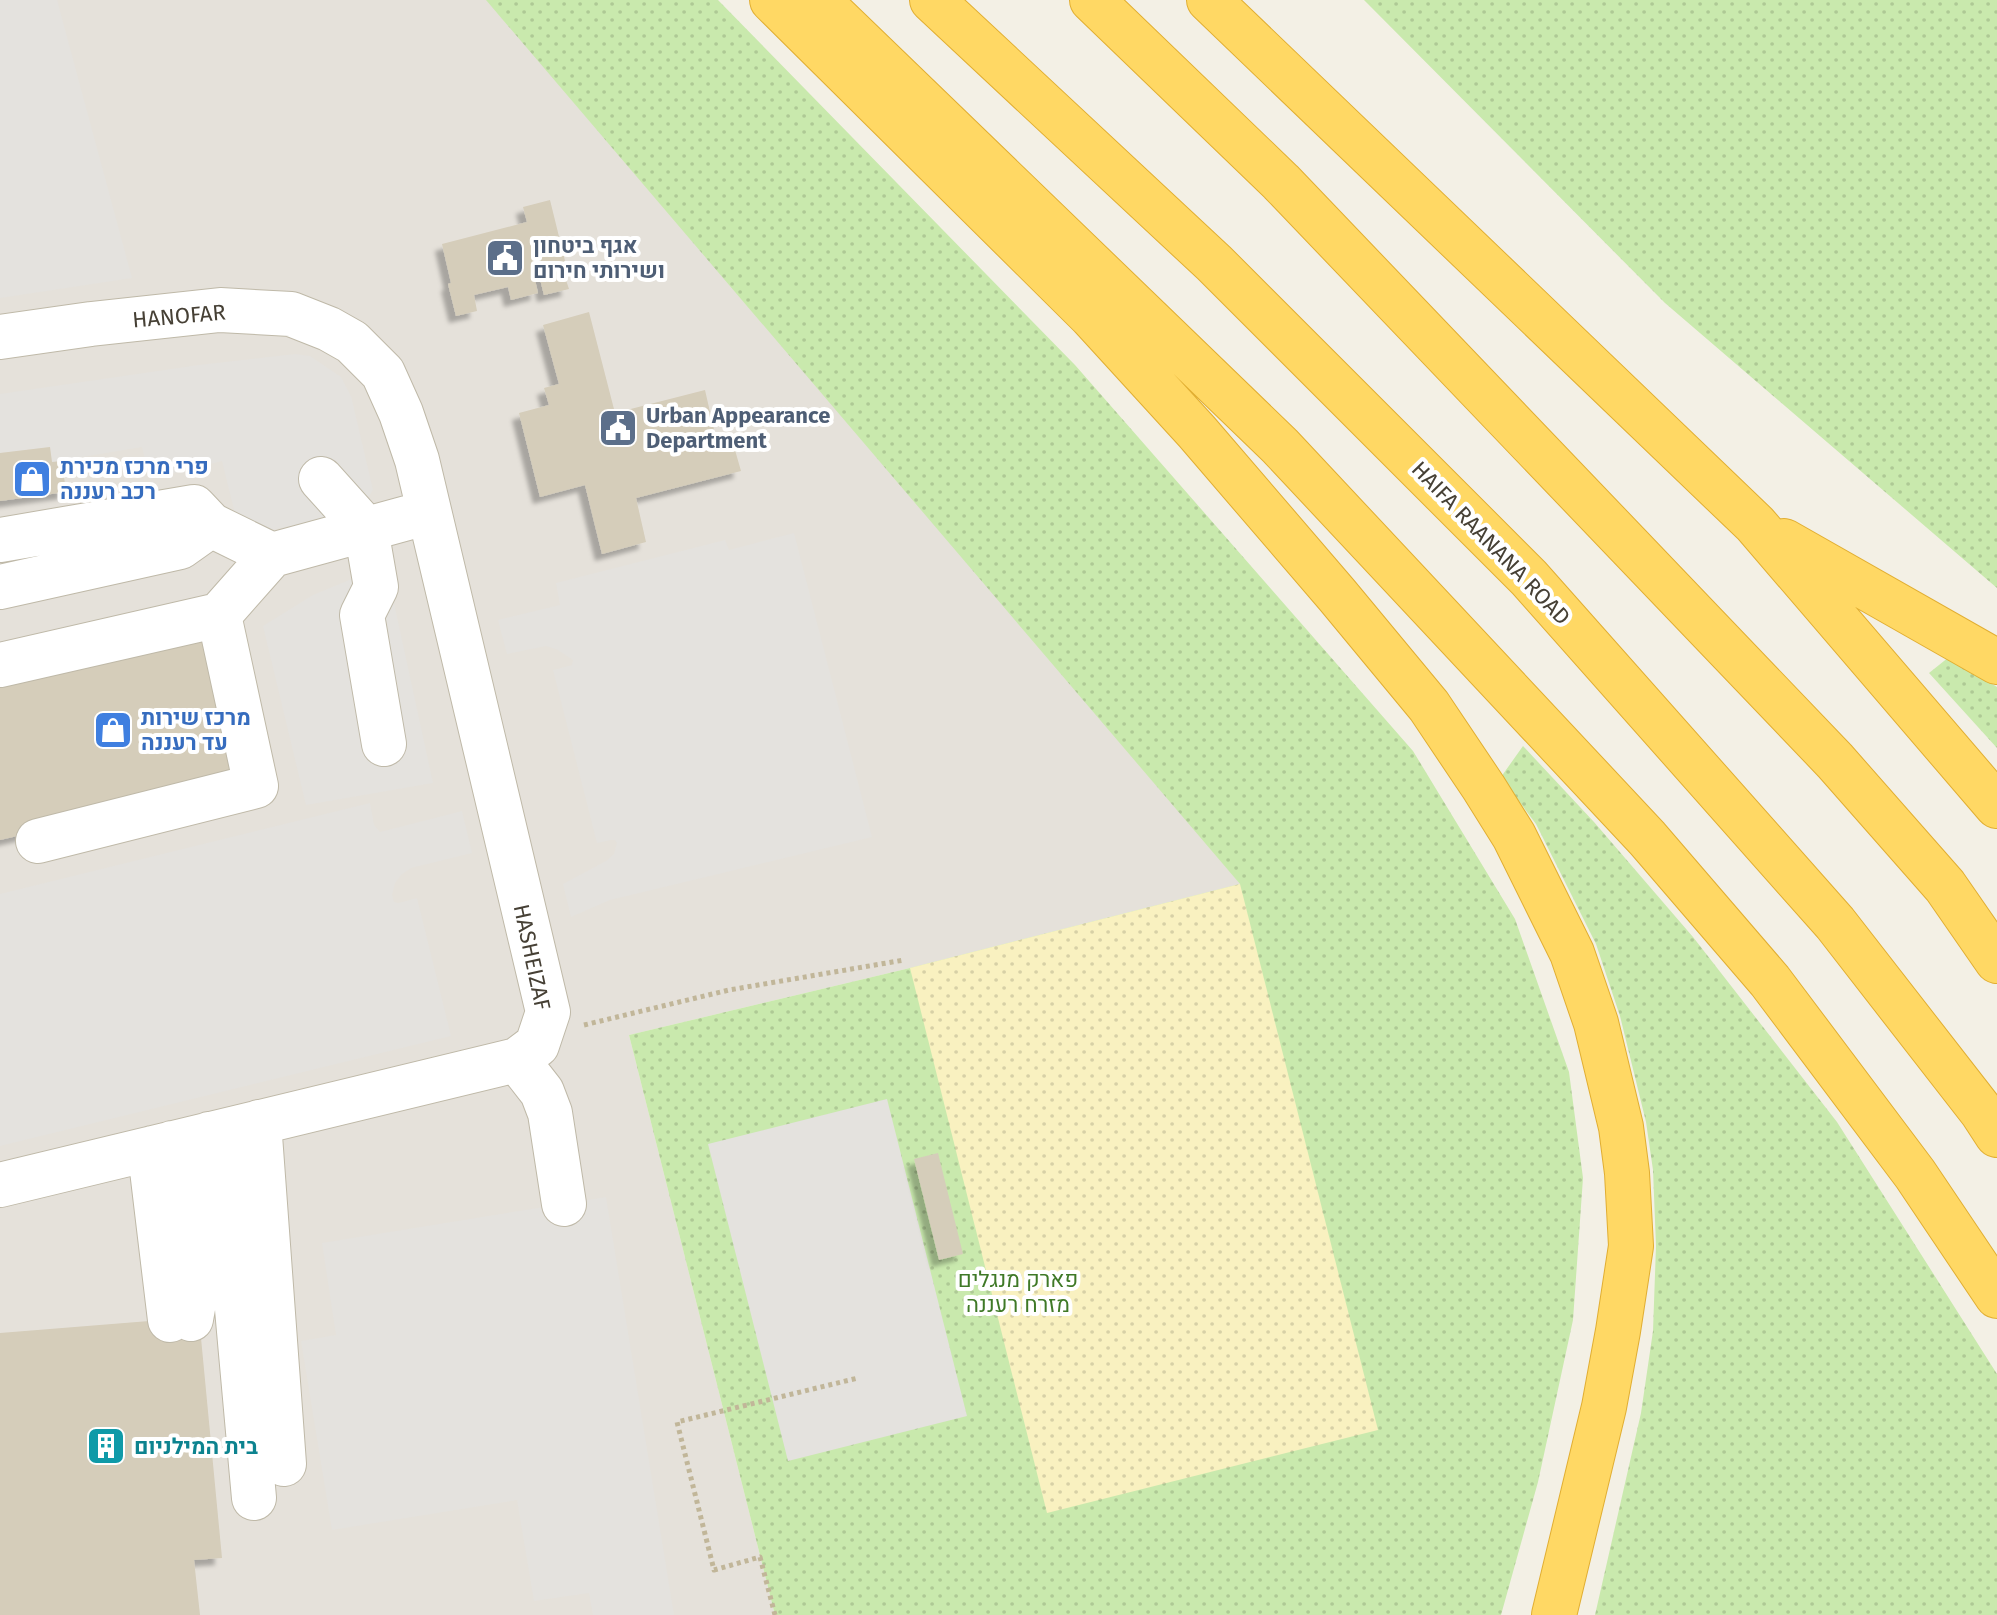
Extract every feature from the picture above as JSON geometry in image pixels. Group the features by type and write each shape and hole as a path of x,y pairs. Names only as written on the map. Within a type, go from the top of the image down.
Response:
{"highway":[{"path":"772,0 1091,316 1197,432 1337,595 1429,706 1484,788 1514,836 1572,953 1596,1023 1621,1127 1631,1246 1604,1407 1554,1615"},
{"path":"818,0 1280,446 1647,838 1770,981 1915,1174 1997,1296"},
{"name":"HAIFA RAANANA ROAD","path":"932,0 1214,263 1529,578 1835,923 1990,1124"},
{"path":"1092,0 1281,182 1835,761 1945,886 1997,961"},
{"path":"1209,0 1755,524 1997,806"},
{"path":"1755,524 1997,662"}],"street":[{"name":"HANOFAR","path":"0,337 220,310 291,314 352,342"},
{"name":"HASHEIZAF","path":"352,342 383,373 417,460 548,1012 537,1045 517,1060"},
{"path":"321,479 366,529 376,587 362,615 384,744"},
{"path":"0,540 194,507 211,525 272,555"},
{"path":"0,665 219,615 272,555 429,512"},
{"path":"0,587 180,547 211,525"},
{"path":"38,841 256,786 219,615"},
{"path":"0,1185 517,1060 542,1092 550,1113 564,1204"},
{"path":"259,1122 284,1464"},
{"path":"106,1159 122,1180 129,1196 169,1320 152,1170 178,1142"},
{"path":"178,1142 224,1164 254,1498"}],"path":[{"path":"582,1025 729,990 904,960"},
{"path":"775,1615 760,1557 714,1570 677,1422 858,1378"}],"shaded area":[{"path":"0,0 556,0 1240,884 629,1035 775,1615 0,1615"},
{"path":"0,0 57,0 132,278 0,298"},
{"path":"295,354 310,356 341,377 351,396 373,490 362,507 338,516 270,530 238,526 222,461 150,479 142,447 52,462 50,447 0,453 0,394"},
{"path":"794,533 872,837 610,900 571,917 563,884 606,861 614,854 617,843 611,840 597,843 553,670 572,665 573,660 546,646 507,654 498,620 560,605 556,583 725,540 729,550"},
{"path":"354,578 392,594 433,783 306,805 263,626 313,595"},
{"path":"370,803 374,825 380,832 462,811 472,853 411,868 395,883 392,895 394,902 398,903 417,898 451,1036 0,1146 0,894"},
{"path":"887,1099 967,1416 788,1461 708,1144"},
{"path":"606,1197 674,1615 593,1615 589,1593 534,1601 517,1500 332,1530 301,1341 336,1335 322,1243"}],"green space":[{"name":"פארק מנגלים מזרח רעננה","path":"486,0 718,0 1075,365 1413,751 1515,919 1569,1072 1583,1178 1573,1320 1538,1482 1501,1615 775,1615 629,1035 1240,884"},
{"path":"1364,0 1997,0 1997,588 1665,303"},
{"path":"1949,657 1997,687 1997,748 1929,673"},
{"path":"1523,746 1594,822 1693,937 1837,1122 1997,1374 1997,1615 1595,1615 1641,1413 1653,1331 1656,1246 1653,1170 1646,1122 1620,1016 1596,944 1536,824 1501,777"}],"sand":[{"path":"1240,884 1378,1430 1047,1513 910,968"}],"building":[{"name":"אגף ביטחון ושירותי חירום","path":"550,200 569,289 544,295 540,279 535,280 538,293 511,300 508,287 474,295 477,311 456,316 442,244 527,222 523,207"},
{"name":"Urban Appearance Department","path":"589,312 615,413 705,390 718,447 733,443 741,471 636,498 646,542 602,554 585,485 540,497 519,413 549,405 544,388 559,384 543,325"},
{"name":"פרי מרכז מכירת רכב רעננה","path":"50,447 52,462 62,461 66,492 0,501 0,453"},
{"name":"מרכז שירות עד רעננה","path":"201,628 238,784 0,840 0,677"},
{"path":"938,1153 963,1254 939,1260 914,1159"},
{"name":"בית המילניום","path":"199,1317 222,1558 194,1560 200,1615 0,1615 0,1333"}],"place":[{"name":"אגף ביטחון ושירותי חירום","path":"505,258"},
{"name":"Urban Appearance Department","path":"618,428"},
{"name":"פרי מרכז מכירת רכב רעננה","path":"32,479"},
{"name":"מרכז שירות עד רעננה","path":"113,730"},
{"name":"בית המילניום","path":"106,1446"}]}
